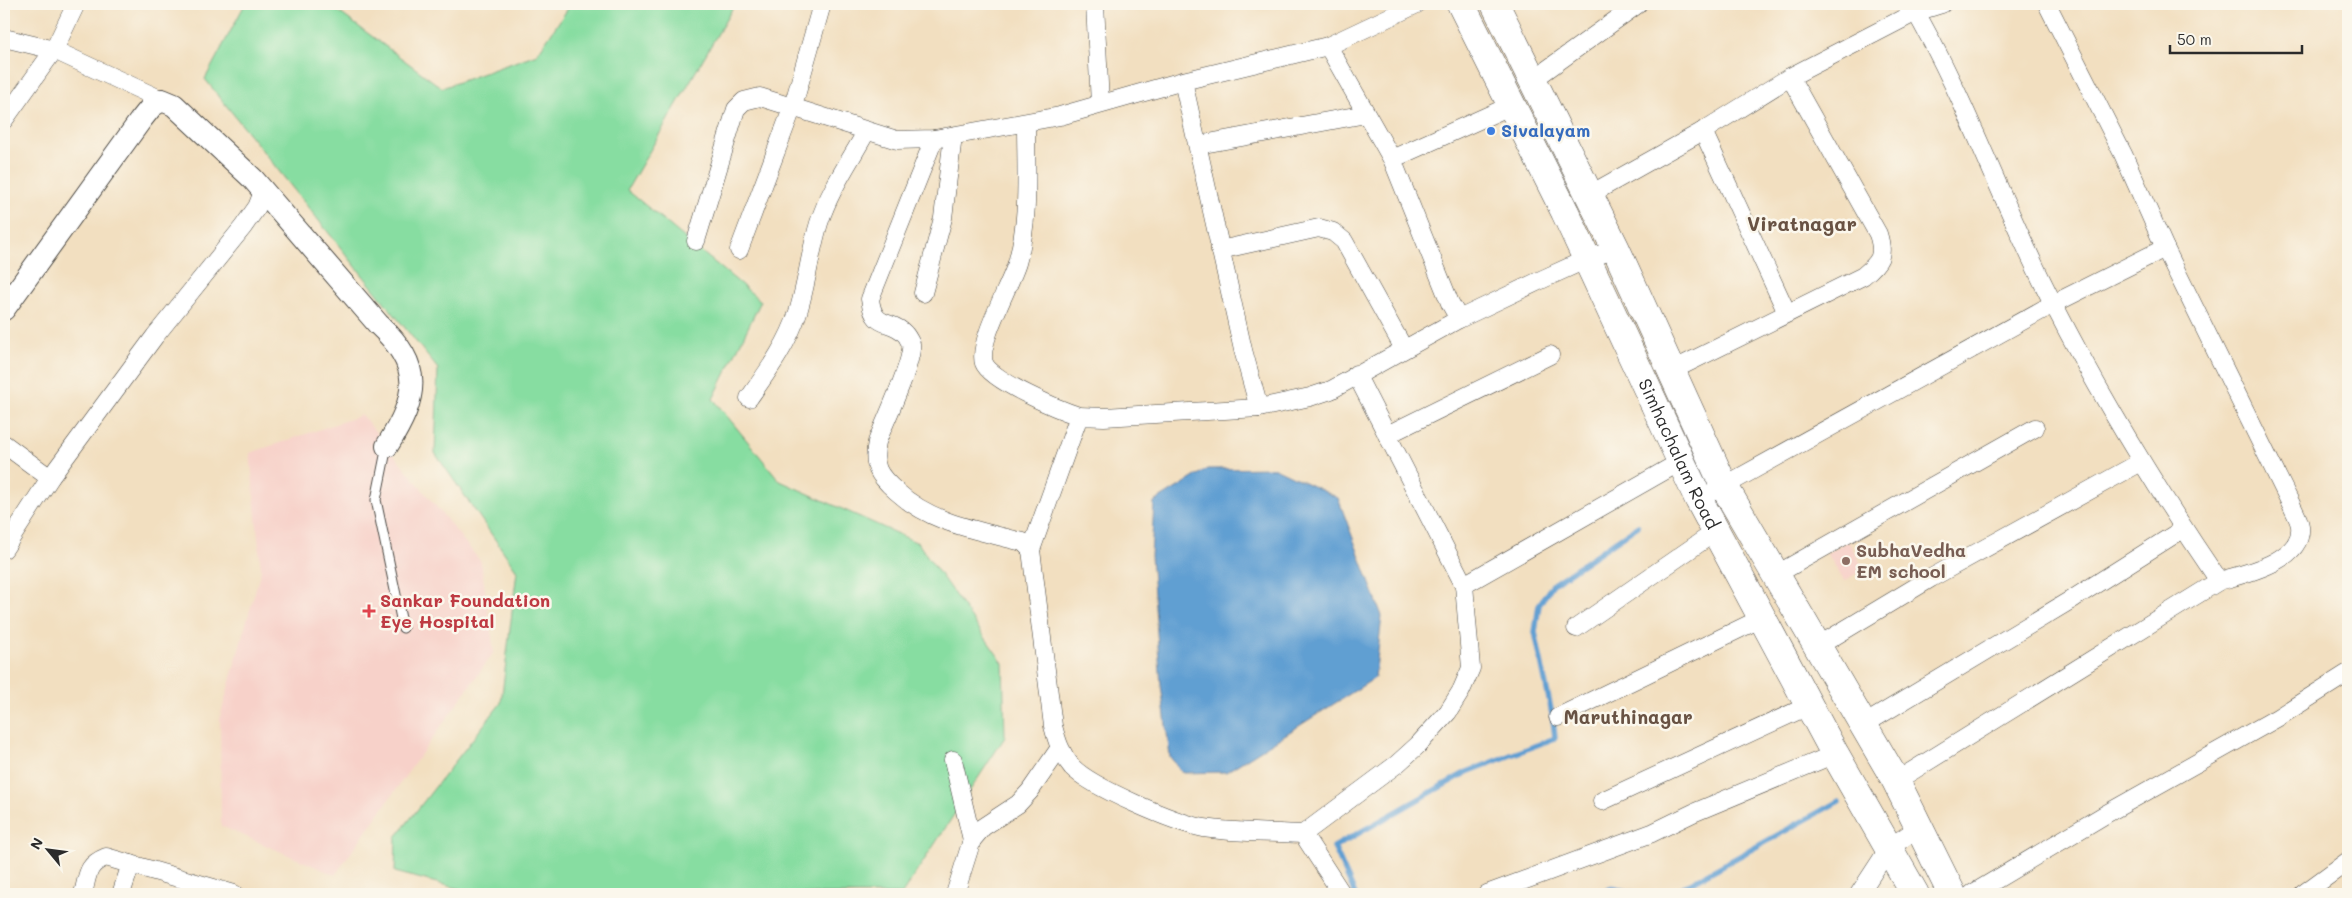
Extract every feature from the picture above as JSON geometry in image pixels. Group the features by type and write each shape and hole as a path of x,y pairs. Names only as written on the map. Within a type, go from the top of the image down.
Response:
{"main road":[{"name":"Simhachalam Road","path":"1461,4 1587,259 1699,500 1835,754 1915,894"},
{"path":"1495,4 1534,79 1616,249 1724,486 1896,781 1952,894"}],"street":[{"path":"4,120 54,50 76,4"},
{"path":"739,250 793,106 822,4"},
{"path":"1095,4 1100,104"},
{"path":"696,241 736,109 744,101 760,97 793,106 866,132 897,140 934,139 1026,124 1183,81 1328,46 1417,4"},
{"path":"1534,79 1638,4"},
{"path":"1589,195 1704,131 1790,77 1914,8 1942,4"},
{"path":"1896,781 2219,582 2266,566 2291,550 2299,538 2300,525 2165,248 2123,154 2047,4"},
{"path":"1914,8 1974,129 2053,304 2141,462 2219,582"},
{"path":"4,38 54,50 174,105 253,179 378,324 392,337 407,360 412,391 404,419 387,446"},
{"path":"1328,46 1392,159 1450,303 1459,319"},
{"path":"1671,371 1863,276 1875,267 1881,258 1882,247 1878,234 1790,77"},
{"path":"1183,81 1220,250 1259,408"},
{"path":"4,309 140,121 152,106 162,100"},
{"path":"1392,159 1512,105"},
{"path":"1198,145 1366,114"},
{"path":"1026,124 1025,224 1017,263 984,345 984,362 992,374 1054,408 1079,416 1104,417 1259,408 1310,398 1331,390 1356,374 1459,319 1587,259 1616,249"},
{"path":"1704,131 1787,313"},
{"path":"749,398 780,353 791,332 798,312 819,223 829,199 866,132"},
{"path":"923,293 943,218 953,136"},
{"path":"934,139 870,299 872,312 880,321 905,333 911,344 909,359 877,442 874,454 876,464 881,478 918,509 939,520 1023,542 1031,550"},
{"path":"4,550 50,478 155,336 243,227 257,207 263,192"},
{"path":"1220,250 1320,228 1334,232 1344,241 1404,349"},
{"path":"1699,500 2053,304 2165,248"},
{"path":"1387,435 1550,355"},
{"path":"1079,416 1031,550 1053,726 1059,749 1073,768 1103,787 1163,814 1203,828 1303,834 1397,764 1434,728 1448,712 1461,691 1471,668 1464,585 1356,374"},
{"path":"1776,574 2035,428"},
{"path":"4,444 50,478"},
{"path":"1464,585 1680,462"},
{"path":"1818,646 1931,578 2141,462"},
{"path":"1863,725 2074,598 2183,529"},
{"path":"1576,628 1716,532"},
{"path":"1558,717 1762,618"},
{"path":"1972,894 2106,814 2277,718 2348,673"},
{"path":"1602,800 1810,705"},
{"path":"955,894 972,840 982,827 1018,804 1030,791 1059,749"},
{"path":"1488,894 1652,833 1693,813 1835,754"},
{"path":"953,760 972,840"},
{"path":"1859,894 1889,848 1918,828"},
{"path":"1303,834 1342,894"},
{"path":"83,894 94,862 106,857 234,894"},
{"path":"2303,894 2348,861"},
{"path":"122,894 131,864"}],"lane":[{"path":"387,446 376,500 402,628"}],"shaded area":[{"name":"Sankar Foundation Eye Hospital","path":"362,415 481,562 494,652 335,875 221,826 220,717 261,570 250,453"},
{"name":"SubhaVedha EM school","path":"1848,541 1864,569 1844,581 1827,553"}],"green space":[{"path":"245,4 328,4 442,88 537,54 571,4 735,4 627,190 761,301 713,399 780,481 918,543 1003,663 1005,737 902,894 479,894 395,872 396,837 501,703 517,571 435,453 438,369 205,79"}],"water":[{"path":"1275,468 1338,498 1382,616 1375,678 1226,772 1183,773 1170,757 1161,685 1151,556 1154,502 1207,469"}],"waterway":[{"path":"1355,894 1334,847 1467,772 1555,738 1553,719 1535,632 1539,605 1553,584 1638,526"},
{"path":"1671,894 1839,801"},
{"path":"1593,894 1613,888 1639,894"}],"place":[{"name":"Sivalayam","path":"1491,131"},
{"name":"SubhaVedha EM school","path":"1846,561"},
{"name":"Sankar Foundation Eye Hospital","path":"369,611"}],"district":[{"name":"Viratnagar","path":"1802,224"},
{"name":"Maruthinagar","path":"1628,717"}]}
